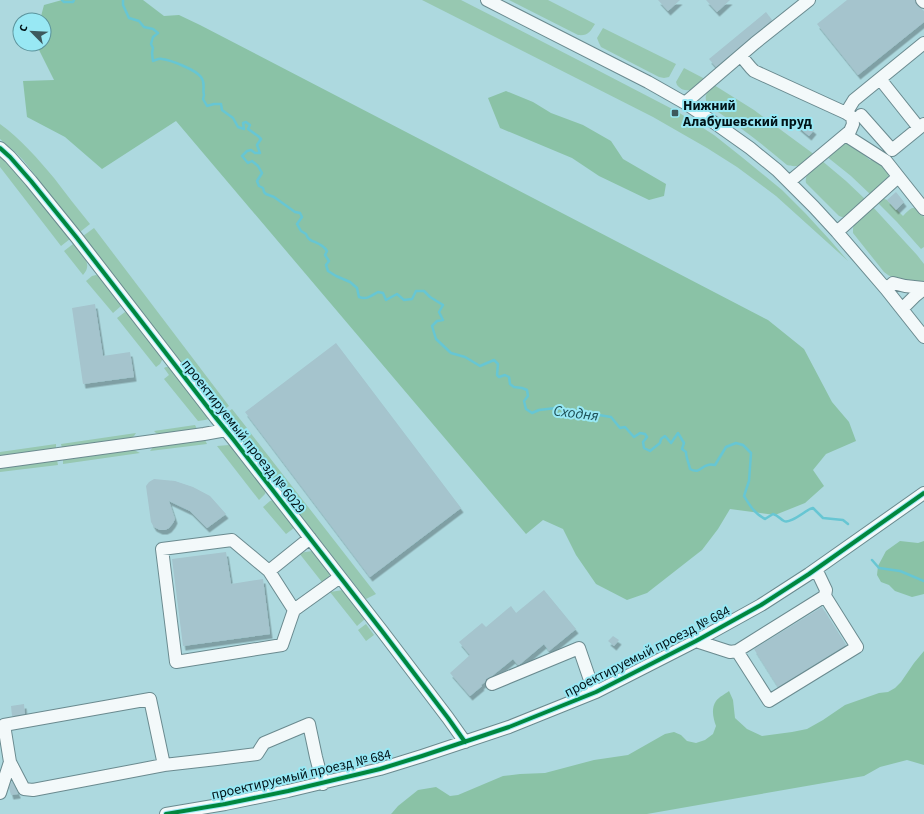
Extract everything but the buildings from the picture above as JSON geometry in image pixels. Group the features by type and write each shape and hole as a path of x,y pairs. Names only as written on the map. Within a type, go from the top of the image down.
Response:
{"street":[{"path":"487,0 648,82 685,103 750,148 777,170 814,207 886,289 924,337"},
{"path":"685,103 809,0"},
{"path":"846,113 854,100 924,43"},
{"path":"741,56 754,71 857,119 892,150 922,126 880,79"},
{"path":"789,182 850,131 857,119 861,94"},
{"path":"844,136 850,138 886,161 924,209"},
{"name":"проектируемый проезд № 6029","path":"0,148 31,181 77,238 340,577 448,718 464,742"},
{"path":"837,232 898,177"},
{"path":"886,289 893,283 916,288 924,288"},
{"path":"902,309 924,288"},
{"path":"0,462 226,430"},
{"name":"проектируемый проезд № 684","path":"166,814 225,804 323,784 380,769 509,727 596,692 696,641 761,605 816,569 924,493"},
{"path":"269,571 310,538"},
{"path":"294,610 269,571 232,540 162,549 176,662 282,645 294,610 340,577"},
{"path":"737,652 769,701 857,647 825,596 826,590 816,569"},
{"path":"696,641 730,652 737,652 825,596"},
{"path":"492,684 579,648 590,680 596,692"},
{"path":"164,765 150,699 4,725 10,762 24,788 33,790 164,765 257,754 264,743 309,724 323,784"},
{"path":"0,793 10,762"}],"green space":[{"path":"62,0 143,0 164,16 179,15 768,320 804,349 832,402 849,422 856,441 826,454 813,470 824,486 805,503 775,515 730,509 718,529 702,550 647,593 627,600 596,584 576,555 563,529 543,520 526,534 176,121 102,169 65,137 27,117 23,81 54,80 40,52 52,52 52,12 42,12 44,5"},
{"path":"422,0 461,0 678,112 714,135 782,190 806,214 848,261 776,196 737,167 707,148 653,117"},
{"path":"509,0 548,0 595,24 588,33 578,35"},
{"path":"603,28 676,64 669,77 659,77 601,47 597,38"},
{"path":"684,68 705,79 694,89 682,89 676,82"},
{"path":"714,85 754,110 815,155 799,165 787,165 746,132 709,106 706,100 706,95"},
{"path":"506,91 533,102 551,113 583,125 611,141 623,159 666,184 664,196 649,200 599,176 572,158 500,128 488,98"},
{"path":"0,124 22,142 35,156 90,224 80,232 23,160 0,139"},
{"path":"843,142 854,147 870,160 884,166 888,172 888,179 871,195 851,176 826,156"},
{"path":"0,155 13,168 70,239 61,246 0,167"},
{"path":"821,160 866,200 846,217 839,216 806,183 808,173"},
{"path":"882,198 887,200 903,216 912,208 921,213 924,217 924,247 921,249 877,202"},
{"path":"872,206 924,264 924,282 903,280 893,278 888,275 853,233 854,225"},
{"path":"94,228 229,406 220,412 83,236"},
{"path":"73,244 83,255 87,263 86,271 83,275 64,251"},
{"path":"92,276 99,276 121,306 113,313 86,281"},
{"path":"125,312 163,358 160,364 156,367 117,318"},
{"path":"169,367 209,419 198,421 164,379 169,375 164,368"},
{"path":"232,409 247,428 237,434 223,416"},
{"path":"195,425 197,429 160,434 154,431"},
{"path":"249,431 376,594 366,599 240,438"},
{"path":"136,433 131,438 62,448 61,444"},
{"path":"205,440 207,444 150,451 154,446"},
{"path":"56,444 56,449 0,457 0,452"},
{"path":"229,445 266,491 259,500 217,446"},
{"path":"134,450 140,453 63,464 63,460"},
{"path":"57,460 58,465 0,472 0,468"},
{"path":"273,500 294,528 286,534 263,507"},
{"path":"900,541 918,543 924,541 924,594 912,597 895,591 889,585 881,582 877,575 878,566 886,551"},
{"path":"312,551 330,574 325,586 299,553"},
{"path":"343,590 365,619 357,626 330,592"},
{"path":"366,624 374,635 366,641 358,630"},
{"path":"924,651 924,765 907,760 880,767 864,776 647,814 391,814 398,806 418,790 436,787 450,796 458,795 503,776 545,773 594,760 628,755 665,734 674,732 681,735 687,741 696,743 705,740 713,734 716,726 713,713 714,704 719,698 729,691 733,700 735,718 747,729 762,736 807,729 845,705 879,693 888,692 895,688"}],"waterway":[{"name":"Сходня","path":"62,0 64,2 73,2 74,0"},
{"name":"Сходня","path":"123,0 123,5 129,18 139,21 144,27 153,29 158,33 153,37 151,44 153,48 153,61 160,59 166,60 177,63 194,71 201,77 204,84 203,99 207,106 221,104 222,110 233,118 238,127 244,129 243,123 246,122 250,125 248,129 261,139 257,145 260,153 255,153 251,150 247,151 242,156 248,163 252,161 258,166 262,173 257,181 259,186 263,188 266,194 274,197 295,212 300,213 302,217 297,224 301,231 327,251 325,255 329,261 326,265 328,271 350,282 357,288 359,297 367,298 378,292 383,293 386,300 397,294 404,300 412,299 416,291 424,291 430,297 443,305 439,312 443,320 437,321 432,326 436,339 451,353 465,357 480,366 494,360 498,364 497,375 499,377 505,375 509,377 510,384 514,387 527,390 528,396 524,401 526,409 532,413 539,410 556,408 611,417 620,428 625,427 634,437 640,433 645,434 647,437 643,442 644,448 650,451 660,443 661,439 665,436 671,443 678,433 684,443 682,449 686,452 690,469 696,471 708,465 715,465 726,447 736,443 743,445 751,453 749,481 744,496 755,512 765,519 773,514 784,521 790,521 813,508 823,518 843,520 848,524"},
{"name":"Сходня","path":"872,560 879,568 900,571 924,581"}],"cycle path":[{"path":"0,148 31,181 77,238 382,631 465,742"},
{"path":"166,814 288,791 380,769 509,727 596,692 696,641 761,605 809,574 924,493"}],"place":[{"name":"Нижний Алабушевский пруд","path":"675,113"}]}
